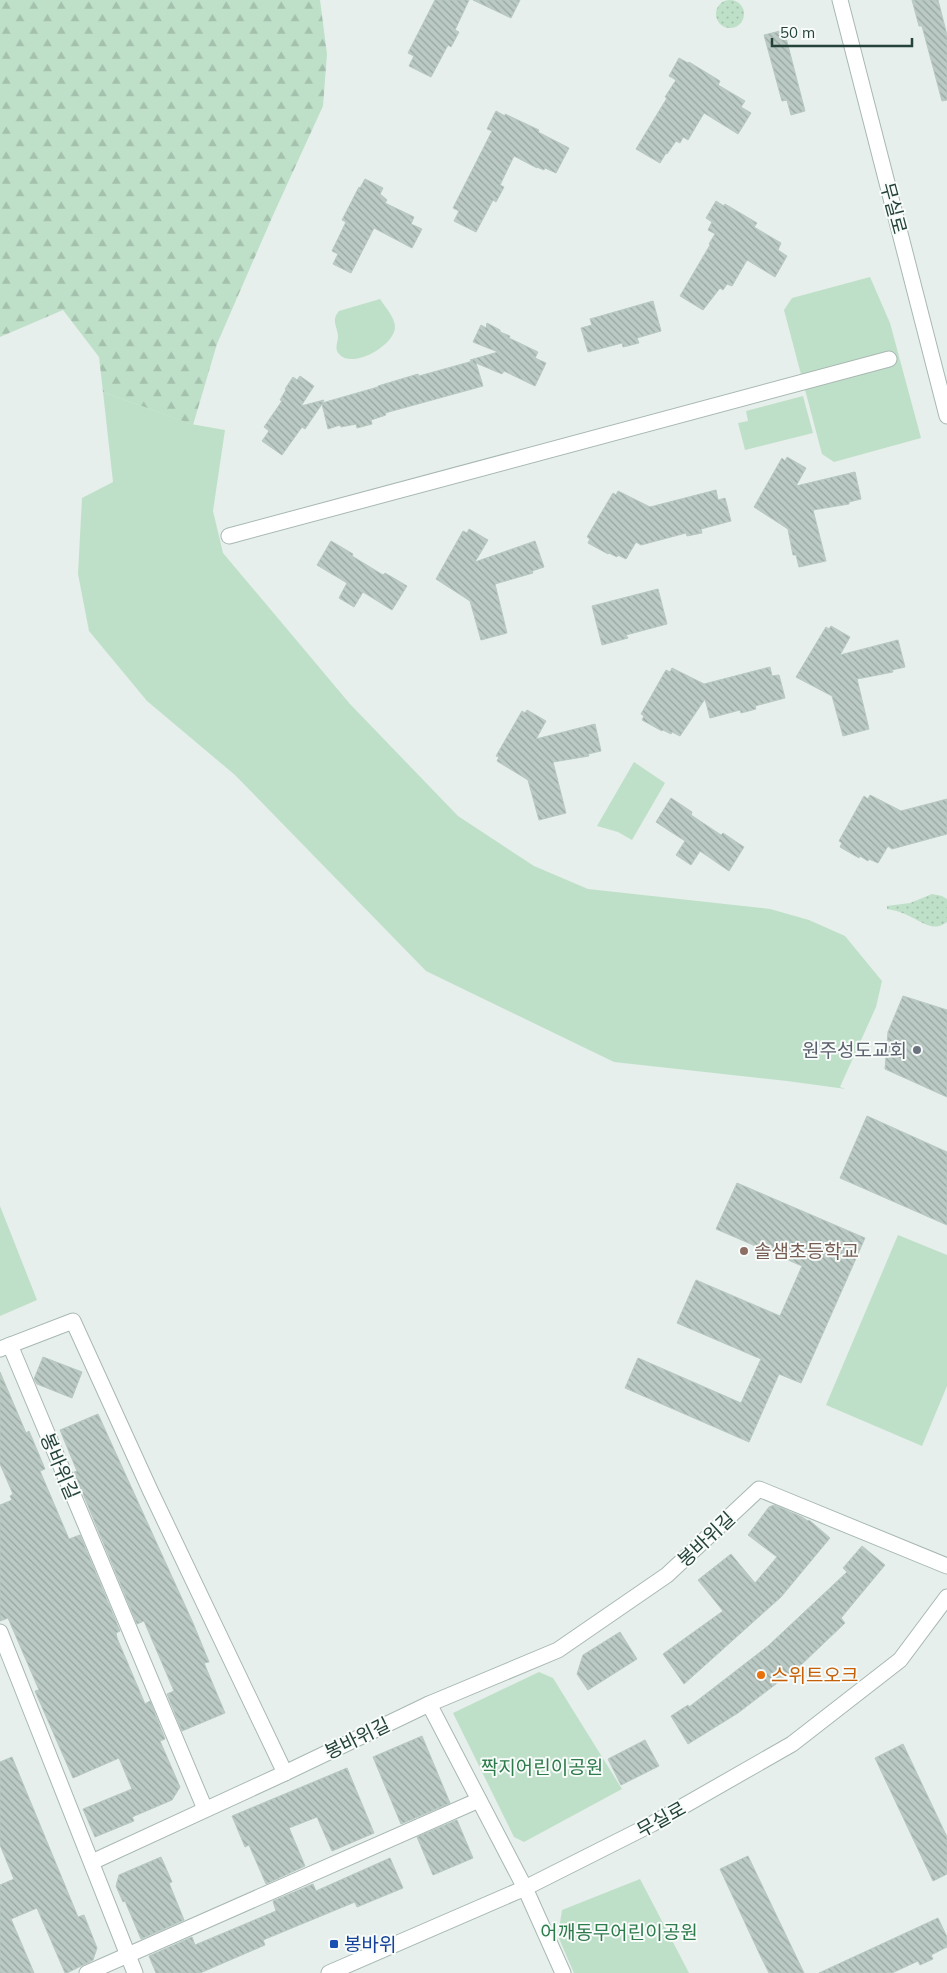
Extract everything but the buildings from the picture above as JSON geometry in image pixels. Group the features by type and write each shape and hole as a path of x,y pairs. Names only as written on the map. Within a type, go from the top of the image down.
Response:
{"street":[{"name":"무실로","path":"840,0 943,383 947,416"},
{"path":"229,536 889,359"},
{"path":"5,1347 73,1321 150,1490 285,1772"},
{"name":"봉바위길","path":"5,1347 205,1809 429,1704 558,1650 667,1575 759,1489 947,1566"},
{"name":"무실로","path":"329,1973 525,1888 652,1824 792,1744 900,1660 947,1597"},
{"path":"0,1632 135,1973"},
{"path":"429,1704 525,1888 563,1973"},
{"path":"87,1973 479,1800"},
{"path":"92,1862 205,1809"}],"green space":[{"path":"0,0 320,0 327,54 323,106 217,344 193,425 103,392 99,357 63,310 0,337"},
{"path":"730,0 740,4 744,14 740,24 730,28 720,24 716,14 720,4"},
{"path":"870,277 890,323 921,438 834,462 822,454 784,310 792,298"},
{"path":"380,299 393,319 395,326 388,341 363,357 345,358 339,354 337,350 338,336 335,317 339,311"},
{"path":"103,392 191,424 225,430 213,511 223,553 350,704 458,816 534,866 588,889 770,909 809,920 845,936 882,981 876,1007 840,1087 846,1089 614,1062 426,971 235,775 147,701 89,631 78,574 82,498 113,482"},
{"path":"803,396 813,433 745,450 738,423 748,421 746,411"},
{"path":"634,762 665,783 632,840 618,832 597,826"},
{"path":"932,894 947,899 947,922 942,925 927,925 902,913 887,909 887,906 910,903"},
{"path":"0,1206 37,1300 0,1316"},
{"path":"898,1235 947,1255 947,1386 922,1446 826,1405"},
{"name":"짝지어린이공원","path":"539,1672 553,1678 622,1789 524,1842 514,1837 453,1713"},
{"name":"어깨동무어린이공원","path":"640,1879 689,1973 574,1973 558,1936 562,1910"}],"place":[{"name":"원주성도교회","path":"917,1050"},
{"name":"솔샘초등학교","path":"744,1251"},
{"name":"스위트오크","path":"761,1675"},
{"name":"봉바위","path":"334,1944"}]}
